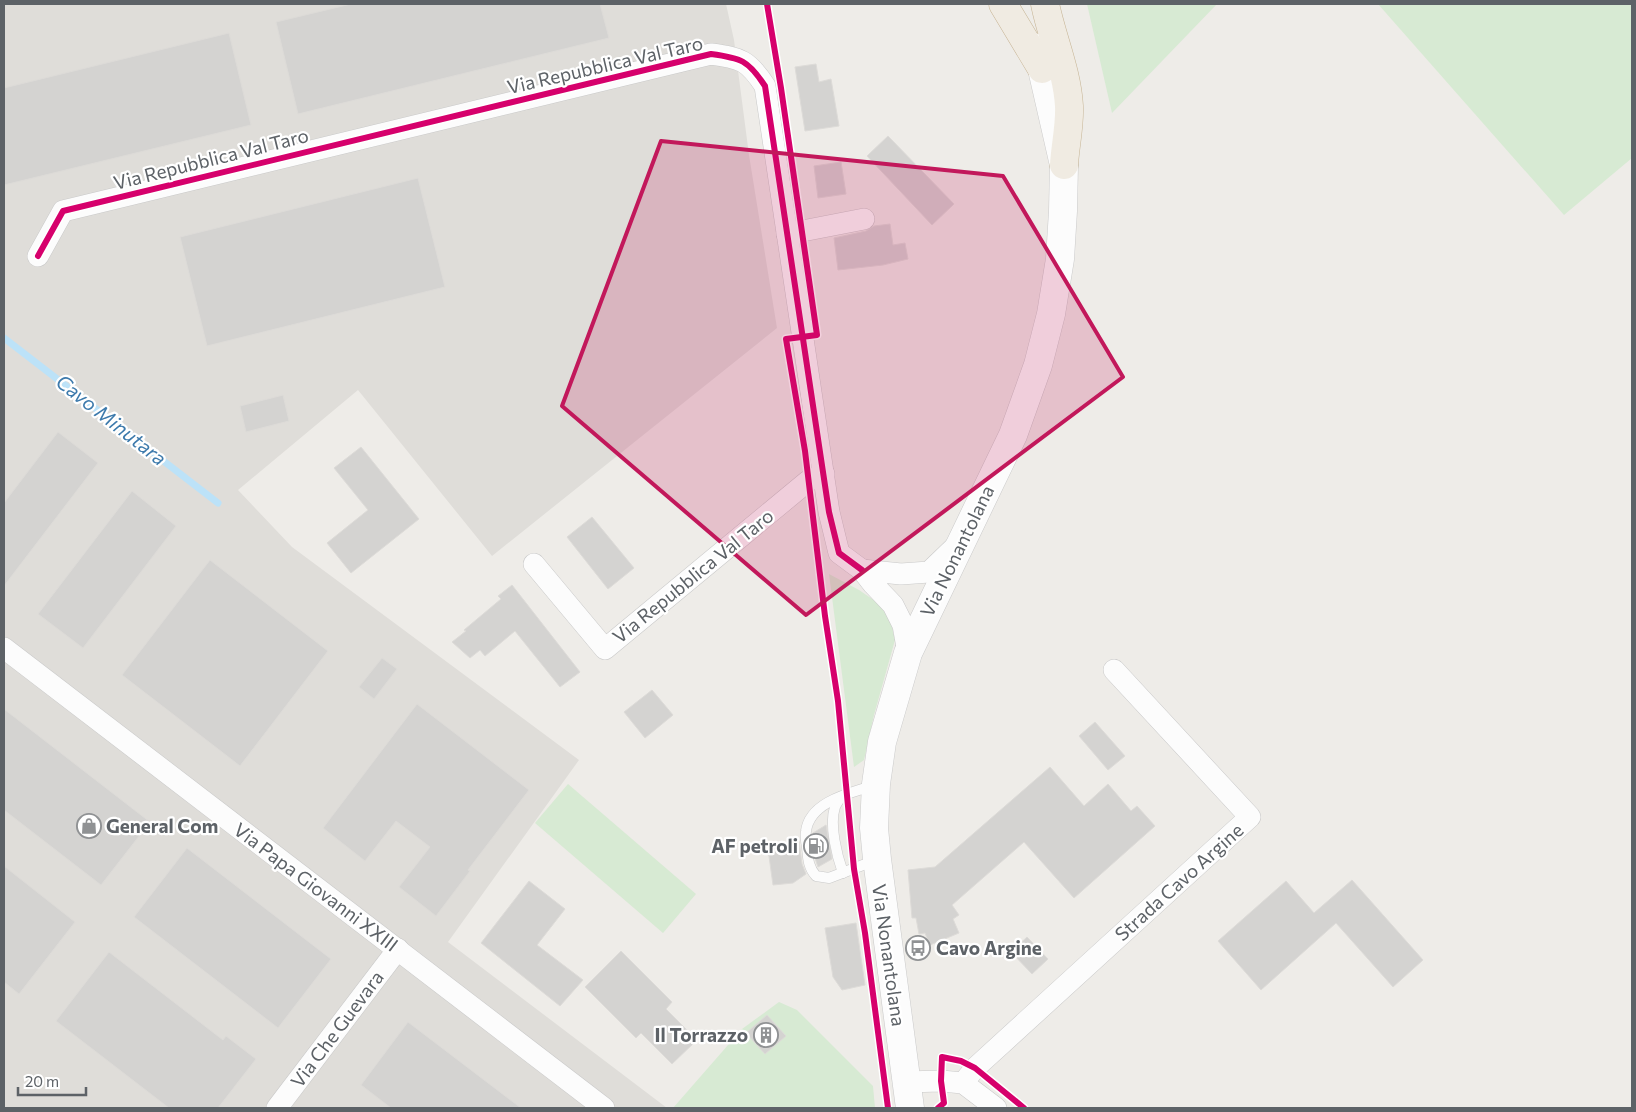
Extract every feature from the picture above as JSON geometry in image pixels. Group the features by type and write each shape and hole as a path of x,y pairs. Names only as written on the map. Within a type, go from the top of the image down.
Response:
{"highway":[{"path":"1003,4 1042,69"},
{"path":"1045,4 1063,70 1069,108 1064,165"}],"main road":[{"name":"Via Nonantolana","path":"908,1095 876,859 874,828 876,784 882,742 908,653 1013,435 1038,365 1051,314 1060,259 1064,165 1042,69 1016,4"}],"street":[{"name":"Via Repubblica Val Taro","path":"38,256 63,211 711,54 735,57 754,69 765,86 829,512 839,553 862,570 893,605 903,625 908,653"},
{"path":"787,234 864,220"},
{"name":"Via Repubblica Val Taro","path":"534,564 605,649 808,481 824,474"},
{"path":"862,570 902,574 928,572 960,542"},
{"name":"Via Papa Giovanni XXIII","path":"4,648 604,1108"},
{"name":"Strada Cavo Argine","path":"963,1083 975,1068 1250,817 1114,670"},
{"name":"Via Che Guevara","path":"277,1108 398,949"},
{"path":"908,1095 941,1081 963,1083 996,1108"}],"lane":[{"path":"876,784 824,805 806,828 805,834 810,869 816,876 829,878 876,859"},
{"path":"841,797 835,807 833,821 838,860 843,873"}],"highlighted area":[{"path":"661,141 1003,176 1123,377 806,615 562,406"}],"shaded area":[{"path":"4,4 726,4 734,40 749,155 777,328 492,556 358,390 238,490 292,547 579,760 448,942 667,1108 4,1108"}],"green space":[{"path":"1087,4 1217,4 1112,113"},
{"path":"1378,4 1632,4 1632,158 1564,215"},
{"path":"829,574 859,590 881,605 891,622 895,640 874,715 864,760 854,767"},
{"path":"568,784 696,894 663,933 535,823"},
{"path":"779,1002 797,1010 873,1086 875,1108 673,1108 742,1029"}],"building":[{"path":"351,4 600,4 609,38 298,114 276,22"},
{"path":"229,33 251,125 4,185 4,88"},
{"path":"816,64 819,82 831,79 839,126 805,131 795,67"},
{"path":"888,136 954,204 932,225 867,156"},
{"path":"841,162 846,194 818,198 814,166"},
{"path":"418,178 445,287 207,346 180,237"},
{"path":"890,224 893,245 905,243 908,259 883,265 838,270 834,238 866,231 874,226"},
{"path":"283,395 289,421 246,432 240,406"},
{"path":"58,432 98,463 4,586 4,503"},
{"path":"361,447 419,519 351,573 327,543 368,510 334,468"},
{"path":"132,491 176,526 83,648 38,614"},
{"path":"592,517 634,568 608,589 567,537"},
{"path":"210,560 328,651 240,766 122,675"},
{"path":"512,585 580,672 560,687 515,631 485,656 480,650 470,658 452,642 501,599 498,596"},
{"path":"382,658 397,669 374,699 359,687"},
{"path":"652,690 673,715 645,738 624,712"},
{"path":"417,704 529,790 468,870 470,871 436,916 399,887 430,847 396,821 365,861 323,828"},
{"path":"4,709 150,822 101,885 4,810"},
{"path":"1095,722 1125,756 1108,770 1079,736"},
{"path":"1050,767 1084,806 1108,784 1131,811 1137,806 1155,826 1074,898 1024,842 952,905 959,915 953,919 959,933 930,945 925,933 919,934 916,918 912,918 908,870 935,867"},
{"path":"826,825 832,859 818,867 815,858 813,833"},
{"path":"799,841 802,864 806,874 793,883 773,885 768,849 789,847"},
{"path":"187,848 331,959 278,1028 134,917"},
{"path":"4,866 75,922 19,994 4,982"},
{"path":"1352,880 1423,960 1393,987 1336,923 1261,990 1218,941 1286,881 1314,913"},
{"path":"529,881 565,909 537,945 583,980 560,1006 481,943"},
{"path":"856,923 865,985 842,990 833,977 825,928"},
{"path":"1027,937 1048,959 1032,974 1011,952"},
{"path":"621,951 672,1002 666,1009 697,1040 672,1064 641,1033 636,1038 585,987"},
{"path":"109,952 223,1040 226,1036 256,1059 218,1108 169,1108 56,1021"},
{"name":"Il Torrazzo","path":"767,1015 786,1036 765,1054 746,1033"},
{"path":"408,1022 521,1108 391,1108 361,1085"}],"waterway":[{"name":"Cavo Minutara","path":"4,338 218,503"}],"cycle path":[{"path":"767,4 817,335 786,339 805,451 825,616 838,701 854,869 865,933 888,1108"},
{"path":"38,256 63,211 711,54 737,59 754,71 765,86 829,512 839,553 862,570"},
{"path":"938,1108 944,1103 941,1081 942,1057 961,1061 975,1068 1024,1108"}],"place":[{"name":"General Com","path":"89,826"},
{"name":"AF petroli","path":"816,846"},
{"name":"Cavo Argine","path":"918,948"},
{"name":"Il Torrazzo","path":"766,1035"}]}
